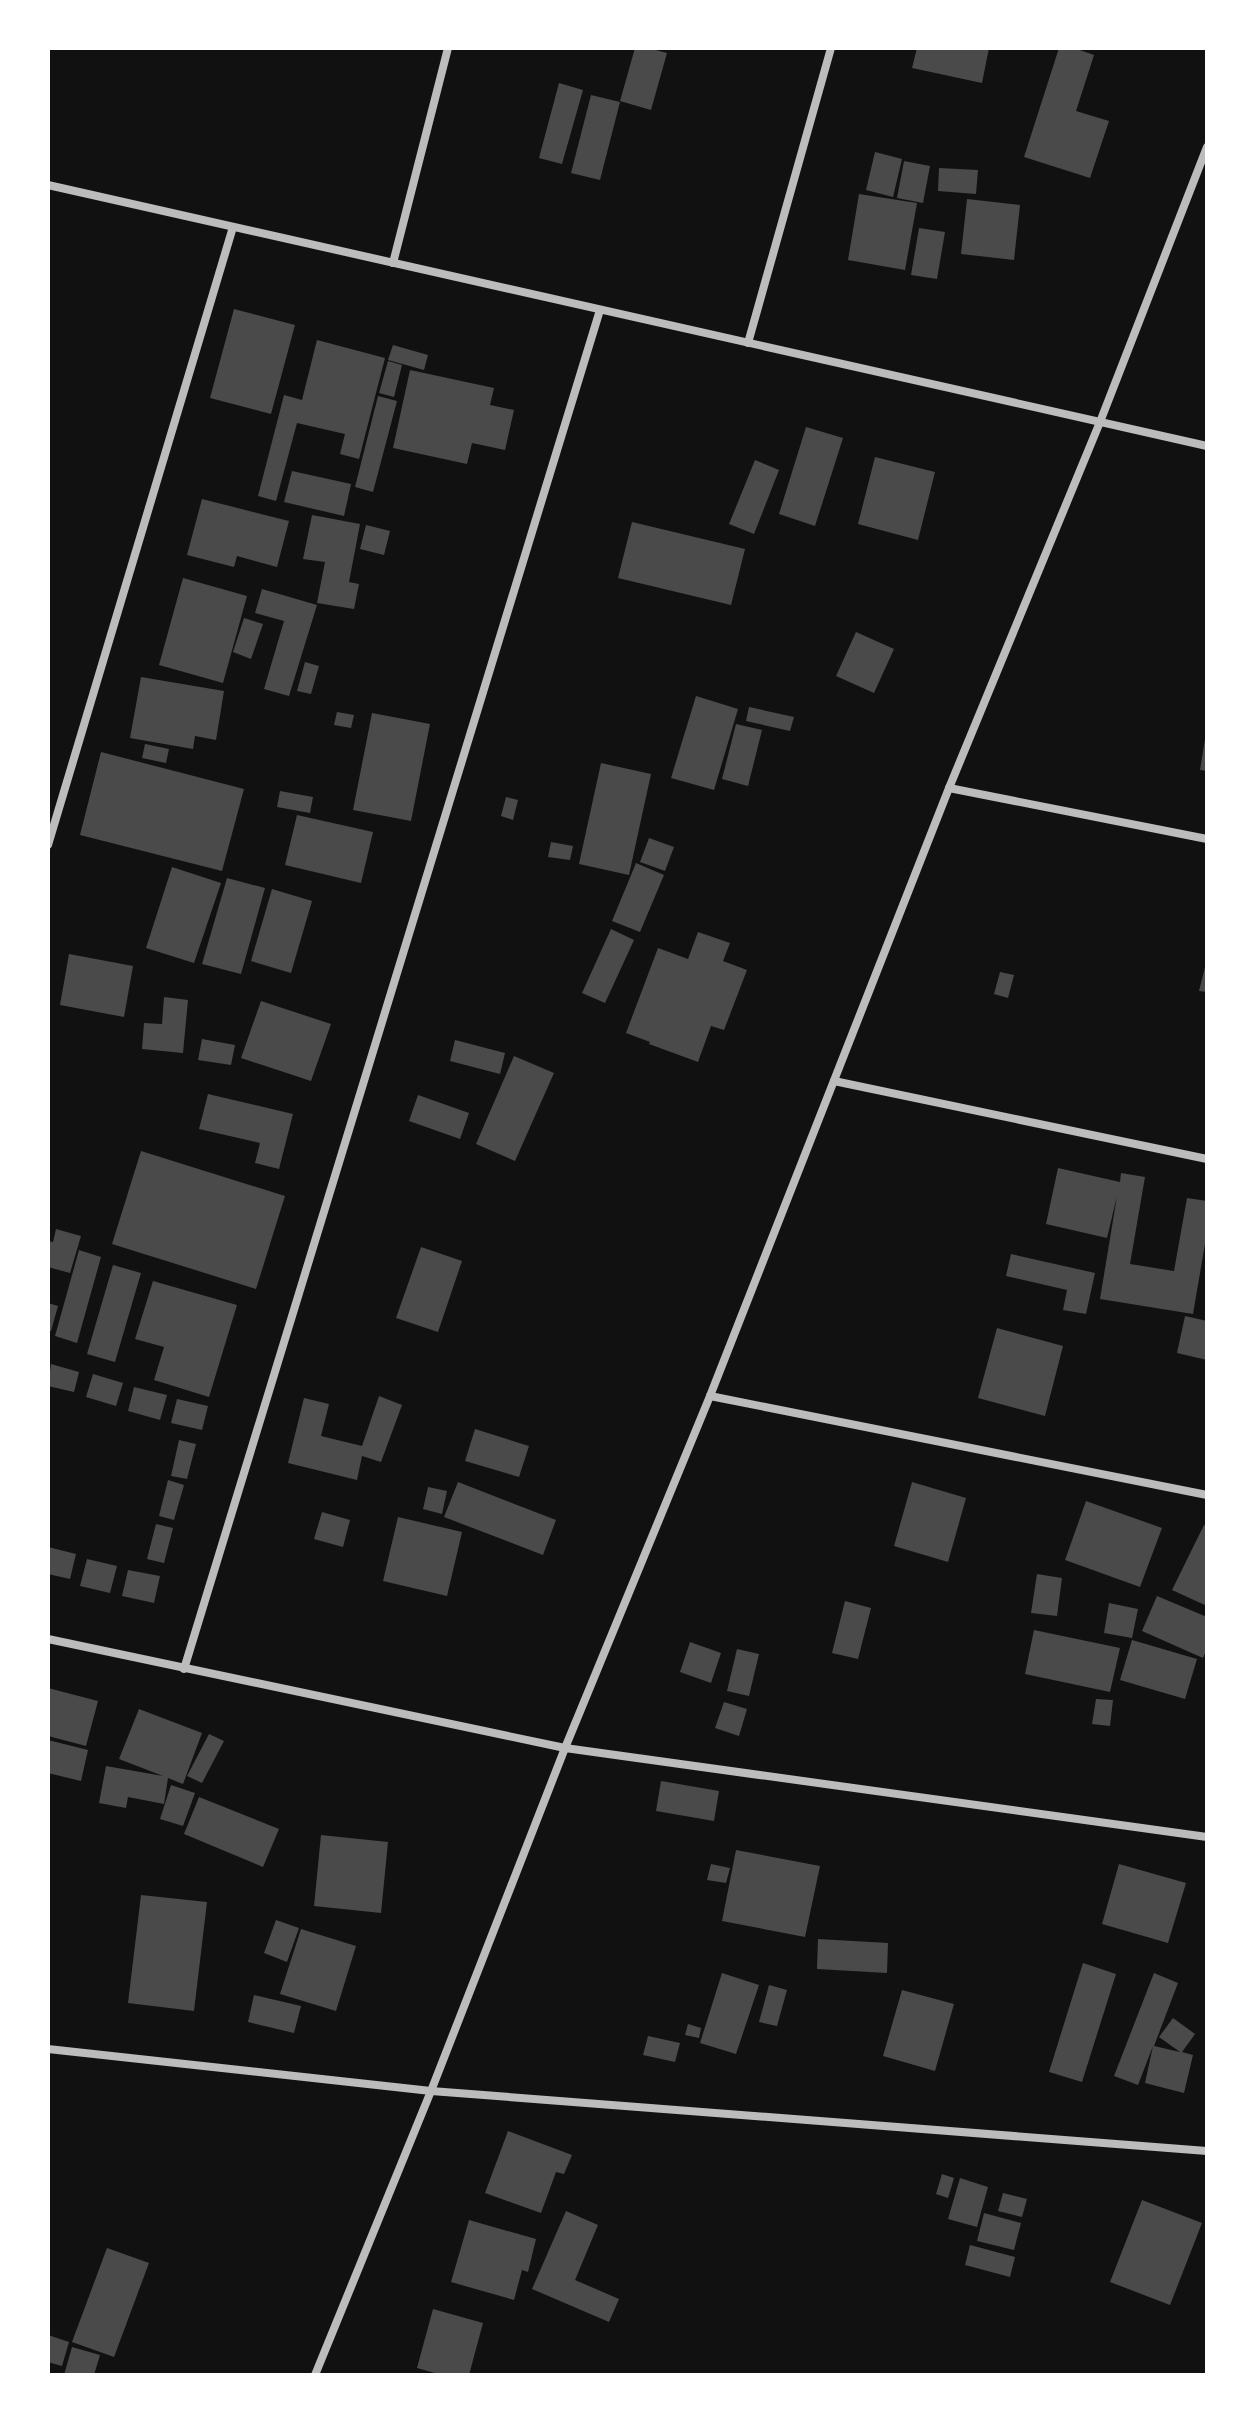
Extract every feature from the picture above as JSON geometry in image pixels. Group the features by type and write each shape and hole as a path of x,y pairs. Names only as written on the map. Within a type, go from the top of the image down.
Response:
{"street":[{"path":"393,263 448,48"},
{"path":"748,343 831,48"},
{"path":"315,2375 431,2091 565,1748 710,1396 949,788 1100,422 1207,147"},
{"path":"48,185 1207,446"},
{"path":"48,845 233,227"},
{"path":"184,1669 600,310"},
{"path":"949,788 1207,839"},
{"path":"834,1081 1207,1159"},
{"path":"710,1396 1207,1495"},
{"path":"48,1639 565,1748 1207,1837"},
{"path":"48,2049 431,2091 1207,2151"}],"building":[{"path":"635,48 667,53 651,110 620,101"},
{"path":"917,48 989,48 982,83 912,68"},
{"path":"1059,48 1074,48 1094,55 1076,111 1109,121 1090,178 1024,157"},
{"path":"559,83 583,90 562,164 539,158"},
{"path":"591,95 620,102 600,180 571,173"},
{"path":"875,152 902,159 893,197 866,190"},
{"path":"904,161 930,166 923,203 897,198"},
{"path":"939,168 978,170 976,194 938,191"},
{"path":"859,194 917,203 905,270 848,260"},
{"path":"967,199 1020,205 1014,260 961,254"},
{"path":"919,228 945,232 937,279 911,275"},
{"path":"234,309 295,325 271,414 210,398"},
{"path":"317,340 385,358 359,459 340,454 345,434 297,423 276,501 258,496 284,395 302,400"},
{"path":"393,345 428,355 424,370 388,360"},
{"path":"388,361 402,365 394,397 379,393"},
{"path":"410,370 494,388 490,405 514,410 505,450 472,443 467,464 393,448"},
{"path":"378,396 397,401 373,492 355,487"},
{"path":"806,427 843,438 815,526 779,514"},
{"path":"875,457 935,472 918,540 858,524"},
{"path":"755,460 779,470 754,534 729,524"},
{"path":"292,471 351,484 344,516 284,502"},
{"path":"202,499 289,521 277,567 237,556 234,567 187,555"},
{"path":"312,515 360,524 349,582 359,584 354,609 317,603 325,562 303,559"},
{"path":"632,522 745,549 731,605 618,578"},
{"path":"366,525 390,531 384,555 360,549"},
{"path":"183,578 247,596 223,683 159,665"},
{"path":"262,589 317,605 289,696 264,689 284,621 255,613"},
{"path":"244,618 263,624 251,659 233,652"},
{"path":"856,632 894,649 874,693 836,676"},
{"path":"305,662 319,666 311,694 297,691"},
{"path":"141,677 224,691 216,740 195,736 193,749 130,738"},
{"path":"696,696 738,709 714,790 671,778"},
{"path":"749,707 794,717 790,731 746,721"},
{"path":"337,712 354,715 351,728 334,725"},
{"path":"372,713 430,724 411,821 353,810"},
{"path":"736,724 762,730 748,786 722,779"},
{"path":"1207,739 1207,771 1200,770"},
{"path":"145,744 169,749 166,763 142,758"},
{"path":"101,752 244,789 222,871 80,835"},
{"path":"601,763 651,774 629,875 579,864"},
{"path":"280,791 313,797 310,813 277,807"},
{"path":"506,797 518,800 513,820 501,816"},
{"path":"297,815 373,832 361,883 285,865"},
{"path":"649,838 674,847 665,871 640,862"},
{"path":"551,842 573,846 570,860 548,857"},
{"path":"636,863 664,875 640,932 612,921"},
{"path":"172,867 221,883 194,963 146,948"},
{"path":"227,878 265,888 241,974 202,964"},
{"path":"272,889 312,901 291,973 251,961"},
{"path":"611,929 634,940 605,1003 582,993"},
{"path":"698,932 730,943 723,961 747,970 724,1030 711,1026 698,1062 626,1033 658,948 688,959"},
{"path":"69,954 133,966 124,1017 60,1005"},
{"path":"1207,963 1207,992 1199,991"},
{"path":"1000,972 1014,975 1008,998 994,994"},
{"path":"164,997 188,1000 183,1053 142,1049 144,1023 162,1024"},
{"path":"261,1001 331,1024 311,1081 241,1058"},
{"path":"202,1039 235,1045 231,1065 198,1060"},
{"path":"455,1040 505,1053 500,1074 450,1061"},
{"path":"514,1056 554,1073 515,1161 476,1144"},
{"path":"208,1094 293,1114 279,1169 255,1163 260,1143 199,1129"},
{"path":"418,1095 469,1113 460,1139 409,1121"},
{"path":"141,1151 285,1196 256,1289 112,1244"},
{"path":"1058,1168 1120,1182 1121,1173 1145,1177 1130,1264 1174,1271 1187,1198 1207,1201 1207,1232 1193,1314 1100,1299 1117,1196 1107,1238 1046,1224"},
{"path":"56,1229 81,1236 70,1273 48,1267 48,1241 53,1242"},
{"path":"421,1247 462,1261 438,1332 396,1318"},
{"path":"79,1250 101,1257 77,1343 55,1336"},
{"path":"1011,1254 1095,1273 1086,1314 1063,1310 1067,1290 1006,1276"},
{"path":"113,1265 141,1273 115,1362 87,1354"},
{"path":"153,1281 237,1305 209,1397 154,1380 164,1347 135,1339"},
{"path":"48,1303 58,1306 51,1331 48,1331"},
{"path":"1185,1316 1207,1321 1207,1360 1177,1353"},
{"path":"997,1328 1063,1346 1045,1416 978,1398"},
{"path":"51,1364 79,1372 74,1392 48,1386"},
{"path":"93,1374 123,1383 116,1406 86,1397"},
{"path":"134,1387 167,1395 160,1420 128,1411"},
{"path":"379,1396 402,1405 381,1462 362,1456 357,1480 288,1463 304,1398 329,1404 321,1436 362,1446"},
{"path":"177,1399 208,1406 202,1430 171,1423"},
{"path":"475,1429 529,1446 519,1477 465,1461"},
{"path":"179,1440 196,1444 187,1479 171,1476"},
{"path":"168,1480 184,1485 174,1520 159,1516"},
{"path":"458,1482 556,1520 543,1555 444,1517"},
{"path":"912,1482 966,1498 948,1562 894,1546"},
{"path":"428,1487 447,1491 442,1514 423,1509"},
{"path":"1086,1501 1162,1528 1140,1587 1065,1560"},
{"path":"322,1512 350,1520 343,1547 314,1539"},
{"path":"398,1517 462,1532 447,1596 383,1581"},
{"path":"156,1524 173,1528 164,1563 147,1559"},
{"path":"1204,1525 1207,1526 1207,1606 1172,1590"},
{"path":"48,1547 76,1554 70,1579 48,1574"},
{"path":"87,1559 117,1566 110,1593 80,1586"},
{"path":"128,1570 160,1576 154,1603 122,1596"},
{"path":"1037,1574 1062,1578 1057,1616 1031,1613"},
{"path":"1157,1596 1207,1617 1207,1649 1203,1658 1142,1631"},
{"path":"845,1601 871,1608 858,1659 832,1653"},
{"path":"1109,1603 1138,1609 1132,1638 1104,1633"},
{"path":"1034,1630 1120,1648 1110,1692 1025,1674"},
{"path":"1132,1640 1197,1659 1185,1699 1120,1680"},
{"path":"690,1642 721,1653 711,1683 680,1672"},
{"path":"737,1649 759,1654 749,1696 727,1691"},
{"path":"48,1688 98,1701 86,1746 48,1736"},
{"path":"1096,1699 1113,1700 1110,1726 1092,1724"},
{"path":"724,1702 747,1709 739,1736 715,1728"},
{"path":"139,1709 202,1733 183,1784 168,1778 164,1804 128,1797 126,1808 99,1803 106,1766 163,1776 119,1759"},
{"path":"209,1734 224,1741 202,1783 187,1776"},
{"path":"48,1740 88,1750 81,1781 48,1773"},
{"path":"661,1781 719,1791 714,1821 656,1811"},
{"path":"171,1785 195,1793 183,1826 160,1819"},
{"path":"199,1797 279,1829 263,1867 184,1834"},
{"path":"321,1835 388,1842 381,1913 314,1906"},
{"path":"736,1850 820,1866 805,1937 722,1921"},
{"path":"711,1864 730,1868 726,1883 707,1880"},
{"path":"1119,1864 1186,1883 1168,1943 1102,1924"},
{"path":"141,1895 207,1902 194,2011 128,2003"},
{"path":"276,1920 299,1928 287,1962 264,1953"},
{"path":"301,1929 356,1946 336,2011 280,1994"},
{"path":"818,1939 888,1943 887,1973 817,1969"},
{"path":"1083,1963 1116,1974 1082,2082 1049,2072"},
{"path":"722,1973 759,1985 736,2054 700,2043"},
{"path":"1154,1973 1178,1983 1154,2046 1180,2052 1159,2037 1173,2018 1195,2034 1182,2052 1193,2055 1184,2093 1145,2083 1153,2046 1138,2085 1114,2076"},
{"path":"769,1985 787,1990 777,2026 759,2022"},
{"path":"902,1990 954,2004 935,2071 883,2056"},
{"path":"254,1995 301,2006 294,2033 248,2022"},
{"path":"688,2024 701,2028 699,2038 685,2035"},
{"path":"648,2036 680,2043 675,2062 643,2055"},
{"path":"508,2131 572,2155 564,2174 556,2172 541,2213 485,2193"},
{"path":"942,2174 954,2178 948,2198 936,2194"},
{"path":"960,2178 988,2187 977,2227 948,2219"},
{"path":"1003,2193 1027,2199 1022,2217 998,2211"},
{"path":"1142,2200 1202,2223 1170,2305 1110,2282"},
{"path":"566,2211 598,2225 575,2280 619,2299 609,2322 532,2289"},
{"path":"984,2213 1021,2223 1014,2250 977,2241"},
{"path":"469,2220 536,2239 528,2272 522,2270 514,2300 451,2282"},
{"path":"970,2245 1015,2257 1010,2277 965,2265"},
{"path":"107,2248 149,2263 114,2357 72,2342"},
{"path":"433,2309 483,2323 469,2375 442,2375 417,2368"},
{"path":"48,2335 69,2342 62,2366 48,2362"},
{"path":"72,2347 100,2355 94,2375 64,2375"}]}
